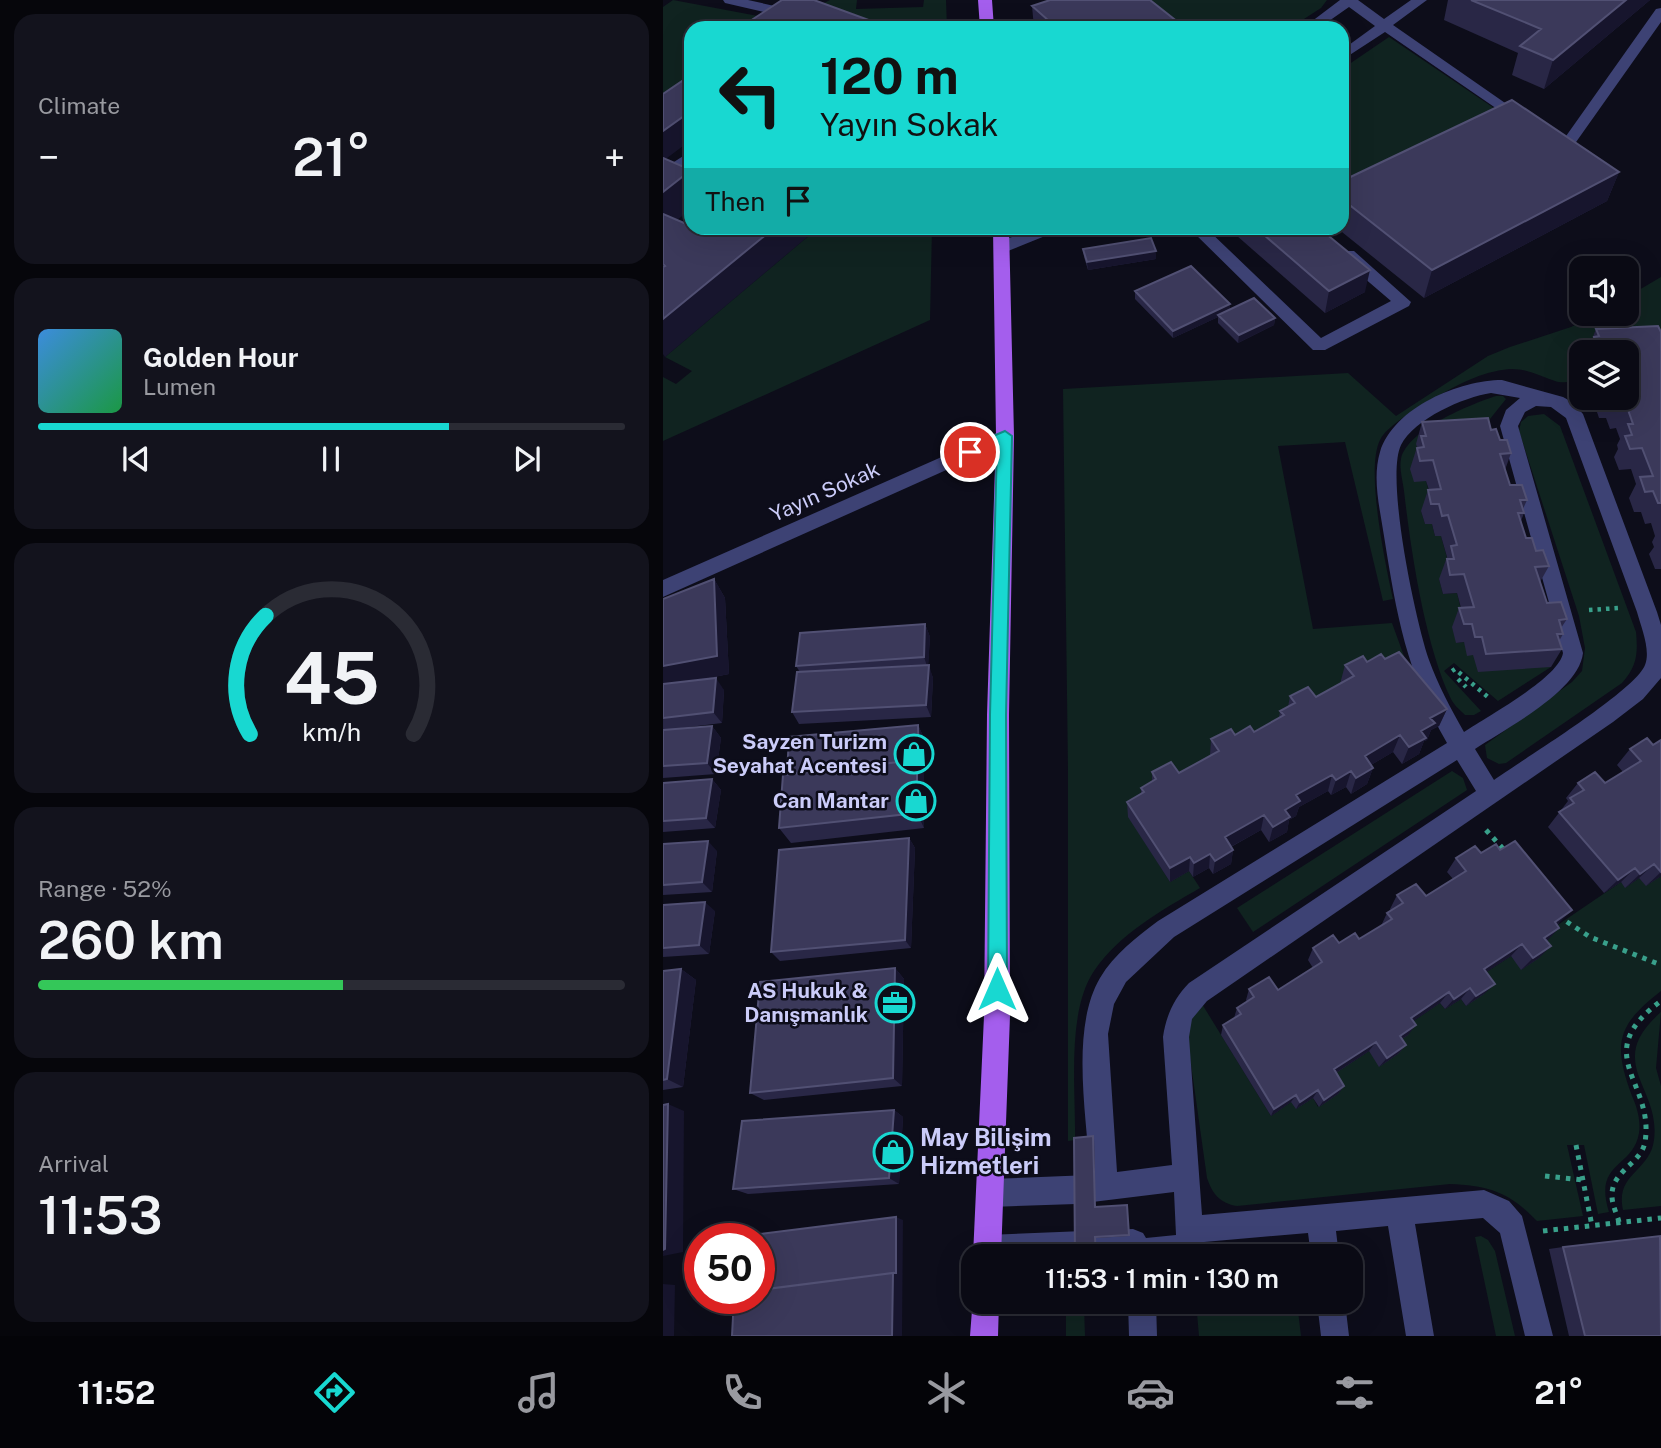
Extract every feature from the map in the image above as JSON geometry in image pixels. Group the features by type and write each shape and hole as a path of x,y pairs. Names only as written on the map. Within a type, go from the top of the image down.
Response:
{"main road":[{"path":"985,0 986,21"},
{"path":"987,1244 997,1016 998,729 1005,436 1001,235"},
{"path":"984,1336 985,1314"}],"street":[{"path":"729,0 783,12 773,21"},
{"path":"1349,50 1420,0"},
{"path":"1320,21 1349,1 1558,145 1661,12"},
{"path":"663,176 684,161"},
{"path":"1002,247 1032,235"},
{"path":"1204,235 1319,346 1403,302 1337,245"},
{"path":"1491,795 1460,747 1427,680 1412,635 1391,517 1387,475 1389,452 1396,437 1412,421 1470,390 1499,384 1523,390 1536,398"},
{"path":"1104,1187 1095,1034 1097,1012 1108,985 1125,964 1166,929 1460,747 1535,697 1561,676 1572,661 1573,653 1509,426 1510,419 1518,409 1536,398 1551,398 1566,405 1574,414 1647,612 1656,646 1657,666 1648,679 1621,703 1491,795 1198,992 1187,1003 1179,1014 1176,1037 1191,1244"},
{"name":"Yayın Sokak","path":"663,589 1005,436"},
{"path":"990,1193 1104,1187 1185,1177"},
{"path":"1190,1230 1484,1204 1503,1215 1515,1234 1539,1336"},
{"path":"1399,1211 1420,1336"},
{"path":"1320,1217 1323,1244"},
{"path":"1142,1314 1143,1336"},
{"path":"1332,1314 1335,1336"}],"path":[{"path":"1589,610 1631,608"},
{"path":"1466,687 1451,672 1455,668 1474,686"},
{"path":"1481,826 1514,862"},
{"path":"1554,911 1562,921 1585,933 1661,965"},
{"path":"1619,1222 1612,1190 1620,1173 1642,1151 1645,1132 1644,1114 1628,1071 1628,1037 1640,1017 1661,1001"},
{"path":"1576,1145 1592,1226"},
{"path":"1545,1176 1583,1180"},
{"path":"1515,1234 1661,1218"}],"green space":[{"path":"673,0 758,16 753,21 684,21 684,109 663,124 663,7"},
{"path":"830,0 857,0 856,9 923,7 924,0 946,0 947,21 815,21 800,15"},
{"path":"1138,0 1327,0 1321,8 1301,21 1163,21"},
{"path":"1389,37 1516,123 1349,205 1349,64"},
{"path":"810,235 932,235 930,320 663,441 663,377 676,384 692,371 665,357"},
{"path":"1661,277 1661,363 1647,348 1639,348 1639,340 1569,340 1569,382 1558,382 1515,369 1489,373 1470,379 1444,393 1405,417 1384,434 1376,454 1376,495 1393,599 1383,601 1345,442 1278,446 1313,629 1392,623 1412,678 1348,694 1210,756 1129,817 1170,882 1189,871 1200,888 1156,914 1129,934 1104,958 1085,988 1079,1008 1074,1053 1075,1140 1068,1141 1068,770 1063,389 1348,373 1396,416 1488,356 1510,347 1573,326 1639,326 1639,290"},
{"path":"1496,396 1506,399 1482,429 1426,481 1434,510 1421,511 1425,524 1432,524 1435,536 1441,536 1449,565 1447,578 1439,579 1443,594 1457,593 1465,626 1456,643 1464,642 1473,655 1551,667 1498,701 1454,663 1444,671 1481,711 1474,715 1465,715 1451,699 1442,677 1420,598 1401,459 1406,448 1427,428 1471,405"},
{"path":"1544,414 1560,426 1636,632 1636,653 1634,665 1622,683 1506,763 1499,764 1487,758 1485,745 1572,682 1582,671 1585,648 1579,616 1519,431 1521,422 1528,416"},
{"path":"1452,771 1463,778 1467,790 1253,932 1237,908"},
{"path":"1661,876 1661,991 1635,1015 1622,1037 1622,1063 1637,1109 1639,1133 1630,1153 1610,1174 1606,1183 1605,1195 1609,1212 1598,1214 1584,1145 1567,1145 1583,1216 1537,1221 1517,1203 1498,1192 1450,1184 1237,1206 1226,1203 1215,1194 1207,1178 1187,1036 1193,1012 1202,1004 1271,1116 1291,1102 1313,1098 1318,1107 1328,1078 1369,1051 1380,1066 1403,1028 1440,1003 1445,1009 1461,999 1466,1006 1474,980 1511,956 1522,969 1538,958 1543,935 1621,882 1626,887 1639,878 1646,885"},
{"path":"1661,1012 1656,1068 1661,1086 1661,1206 1623,1210 1624,1188 1651,1151 1654,1140 1650,1104 1635,1061 1636,1046 1644,1030"},
{"path":"1481,1236 1488,1240 1495,1251 1515,1336 1496,1336 1475,1237"},
{"path":"1066,1314 1084,1314 1085,1336 1066,1336"},
{"path":"1197,1314 1298,1314 1301,1336 1199,1336"}],"building":[{"path":"782,0 814,0 872,21 750,21"},
{"path":"1050,0 1150,0 1174,19 1049,21 1032,6"},
{"path":"1471,0 1626,0 1553,60 1520,46 1541,29"},
{"path":"684,80 684,116 663,131 663,94"},
{"path":"1512,100 1619,172 1432,270 1349,205 1349,178"},
{"path":"663,158 684,167 684,176 663,192"},
{"path":"663,214 684,223 684,235 765,235 663,319"},
{"path":"1264,235 1328,235 1370,270 1329,291"},
{"path":"1151,238 1156,251 1087,262 1083,249"},
{"path":"1191,266 1230,304 1173,331 1135,291"},
{"path":"1254,298 1275,318 1239,335 1218,315"},
{"path":"1658,326 1661,332 1661,503 1658,503 1653,491 1645,492 1640,477 1653,476 1642,448 1630,449 1625,436 1632,435 1628,424 1633,424 1628,410 1639,410 1639,340 1595,340 1594,337 1599,336 1596,329"},
{"path":"1488,418 1491,430 1496,429 1500,440 1507,440 1511,453 1500,454 1510,485 1522,485 1527,500 1520,500 1524,513 1518,513 1526,538 1532,538 1536,551 1543,550 1549,566 1535,567 1547,603 1561,602 1567,619 1559,620 1563,634 1557,634 1562,649 1486,654 1482,637 1475,637 1472,624 1464,624 1459,608 1474,607 1464,574 1450,575 1447,559 1454,559 1451,546 1457,545 1448,515 1442,516 1439,504 1431,504 1428,490 1441,489 1433,460 1420,461 1417,448 1424,447 1421,436 1426,436 1422,422"},
{"path":"714,579 717,656 663,666 663,599"},
{"path":"925,624 924,657 796,666 800,633"},
{"path":"1399,652 1447,709 1430,718 1435,723 1421,731 1426,738 1409,747 1400,735 1365,756 1373,768 1356,778 1351,771 1336,780 1332,775 1296,795 1300,801 1285,810 1290,817 1273,827 1264,815 1225,837 1233,850 1215,861 1210,854 1194,863 1190,857 1170,868 1127,802 1144,792 1141,788 1156,779 1152,772 1171,762 1179,773 1219,751 1211,739 1231,729 1235,735 1250,726 1254,732 1284,715 1280,711 1295,703 1290,696 1308,687 1316,697 1354,676 1345,665 1363,656 1367,662 1381,654 1385,659"},
{"path":"929,665 926,705 792,712 797,672"},
{"path":"716,678 713,712 663,718 663,684"},
{"path":"918,725 919,765 917,760 787,774 789,737"},
{"path":"712,726 707,763 663,766 663,730"},
{"path":"1647,738 1653,745 1661,740 1661,872 1654,864 1640,874 1635,868 1618,880 1559,812 1574,803 1570,798 1584,790 1578,783 1595,772 1605,783 1641,761 1630,749"},
{"path":"917,760 917,813 779,828 783,775"},
{"path":"712,779 706,818 663,821 663,783"},
{"path":"909,838 905,940 771,952 779,850"},
{"path":"708,841 702,882 663,885 663,844"},
{"path":"1515,841 1572,910 1555,922 1559,928 1544,938 1551,946 1533,958 1522,944 1484,969 1495,984 1476,996 1470,988 1454,999 1449,992 1411,1018 1416,1025 1400,1036 1406,1045 1387,1058 1376,1042 1334,1069 1344,1086 1324,1100 1318,1090 1300,1102 1296,1095 1274,1109 1223,1025 1241,1014 1237,1008 1254,997 1249,989 1269,977 1278,990 1322,962 1313,948 1333,935 1339,943 1355,933 1359,939 1392,919 1387,913 1403,903 1397,895 1416,884 1426,896 1466,871 1456,858 1475,846 1481,853 1496,844 1500,850"},
{"path":"705,902 699,945 663,948 663,905"},
{"path":"895,968 893,1078 750,1093 760,982"},
{"path":"681,969 667,1079 663,1080 663,971"},
{"path":"668,1104 665,1249 663,1250 663,1105"},
{"path":"894,1110 889,1178 733,1189 742,1121"},
{"path":"1093,1136 1095,1207 1127,1205 1129,1235 1095,1237 1095,1244 1075,1244 1074,1138"},
{"path":"896,1217 896,1273 775,1288 775,1232"},
{"path":"1660,1236 1661,1336 1585,1336 1563,1247"},
{"path":"893,1273 892,1336 732,1336 733,1314 775,1314 775,1288"}],"place":[{"name":"Sayzen Turizm Seyahat Acentesi","path":"914,754"},
{"name":"Can Mantar","path":"916,801"},
{"name":"AS Hukuk & Danışmanlık","path":"895,1003"},
{"name":"May Bilişim Hizmetleri","path":"893,1152"}],"route":[{"path":"970,452 1005,436 998,715 997,989"}]}
